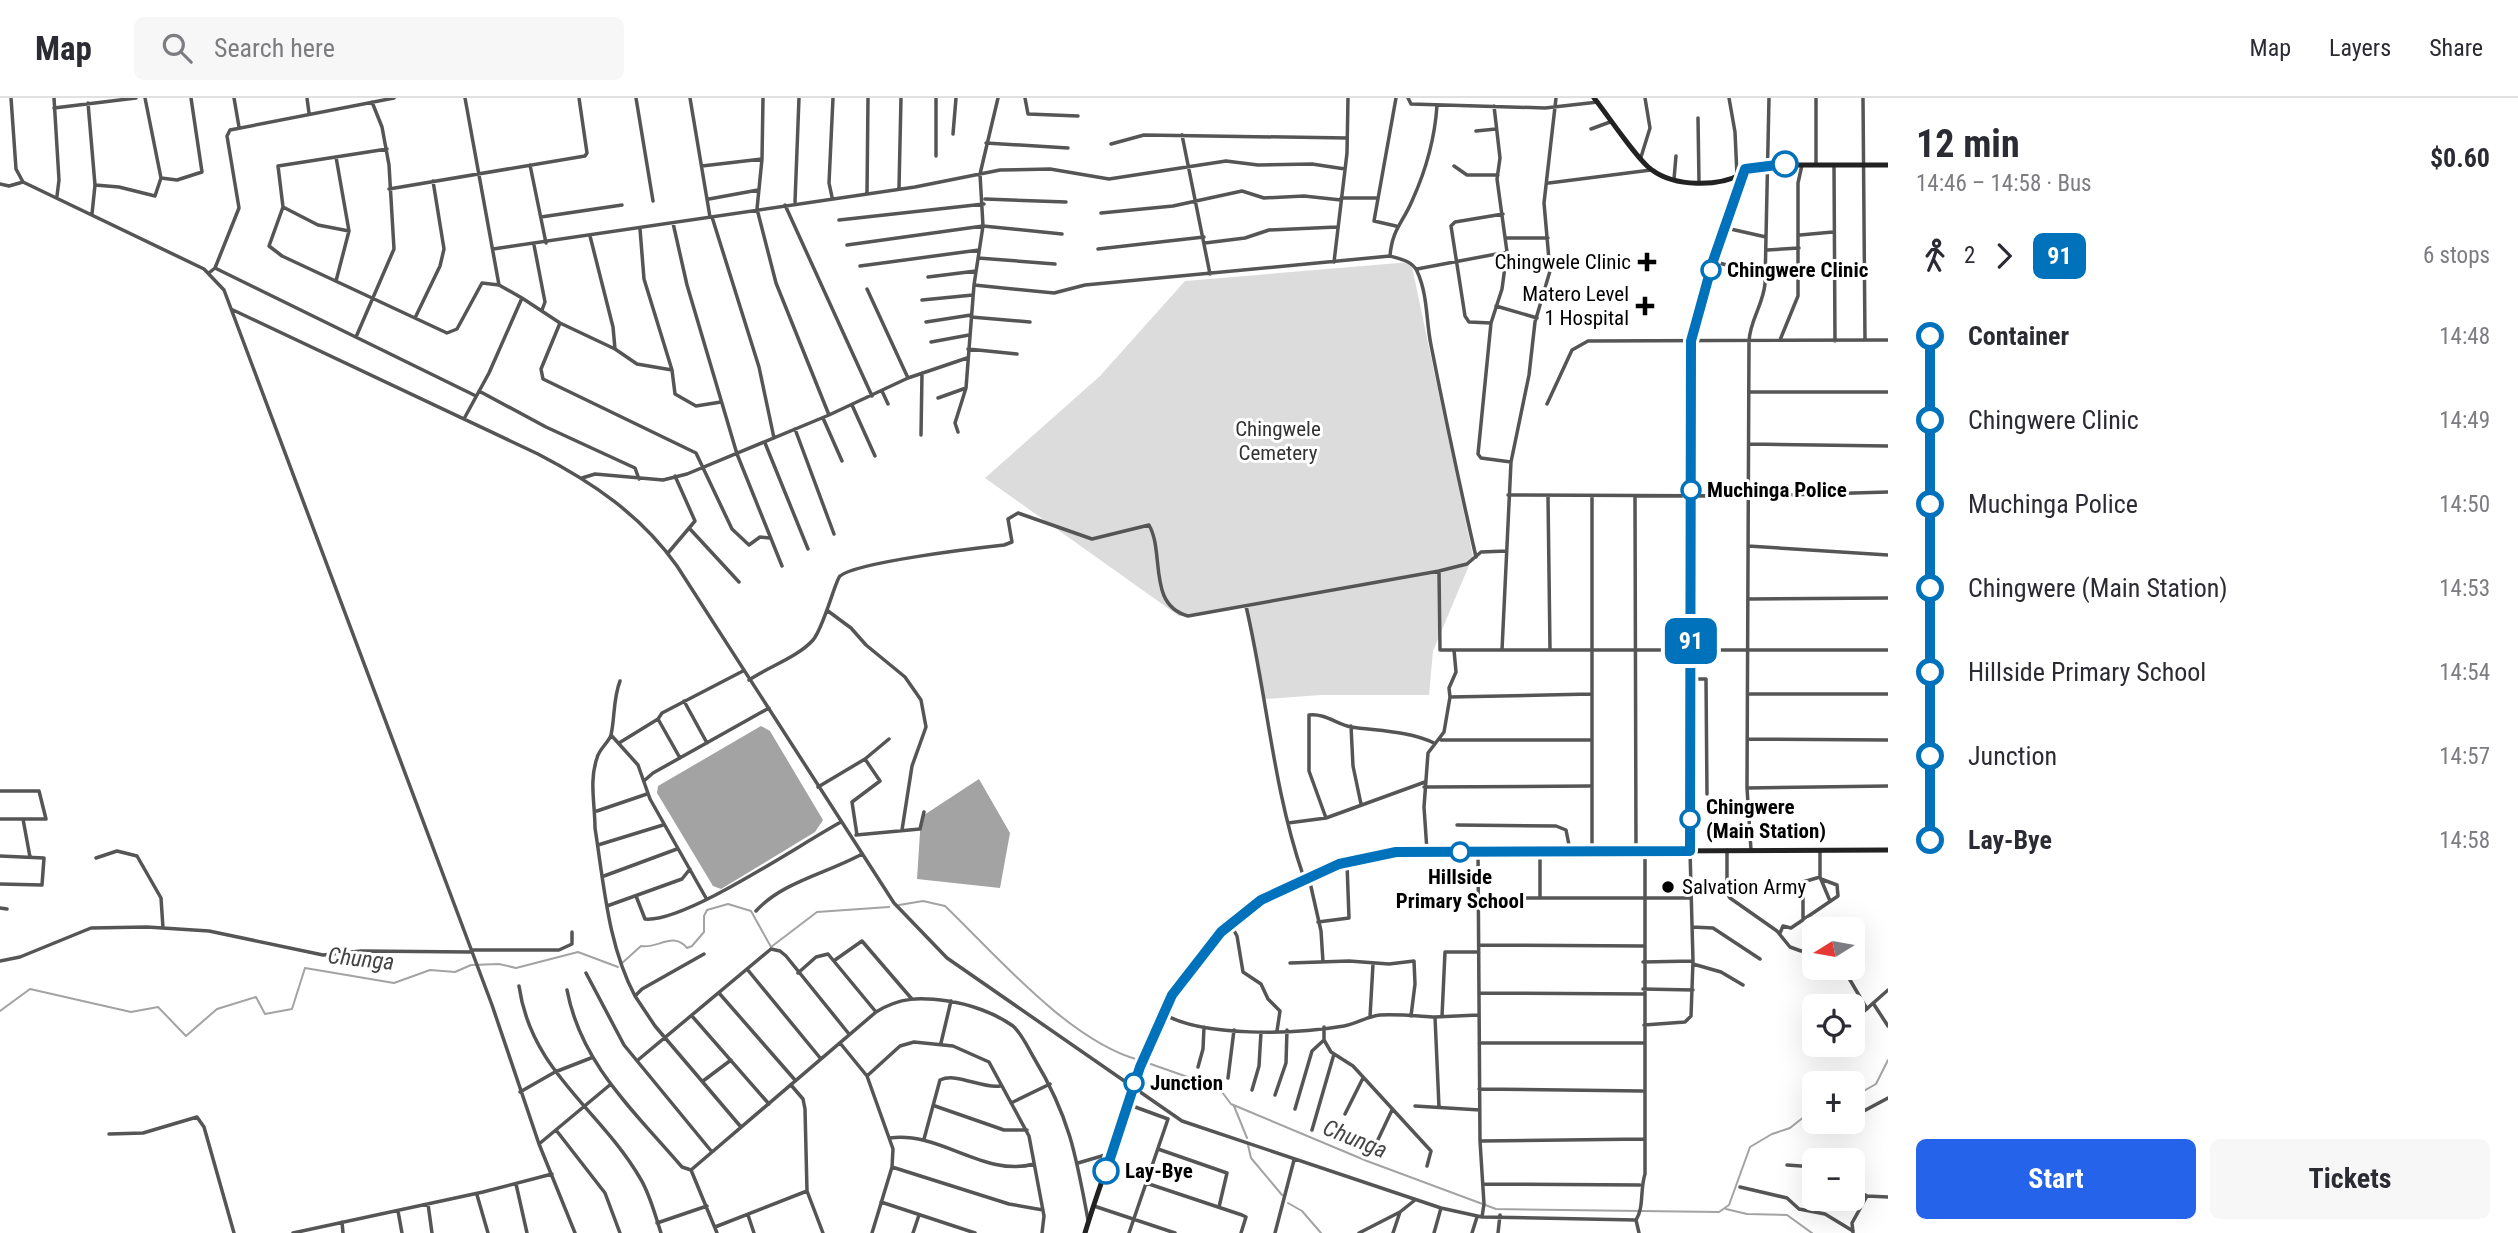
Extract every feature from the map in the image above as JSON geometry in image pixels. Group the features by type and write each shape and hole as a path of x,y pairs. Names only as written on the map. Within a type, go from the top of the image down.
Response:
{"street":[{"path":"12,98 16,169 23,182"},
{"path":"54,98 59,180 57,196"},
{"path":"54,108 135,98"},
{"path":"95,184 155,196 161,178 145,98"},
{"path":"161,178 177,180 202,172 191,98"},
{"path":"234,98 240,128"},
{"path":"307,98 309,113"},
{"path":"210,272 215,268 239,208 227,136 230,130 394,98"},
{"path":"466,98 499,285"},
{"path":"389,189 587,155 579,98"},
{"path":"636,98 653,201"},
{"path":"690,98 711,217 759,367 774,438"},
{"path":"763,98 762,159 757,209 776,284 829,415"},
{"path":"795,202 799,98"},
{"path":"832,198 829,183 833,98"},
{"path":"867,194 868,98"},
{"path":"899,188 901,98"},
{"path":"936,98 936,156"},
{"path":"953,134 956,98"},
{"path":"958,432 955,423 966,388 975,271 984,226 980,174 998,98"},
{"path":"1025,98 1028,114 1078,116"},
{"path":"1334,262 1345,169 1349,98"},
{"path":"1396,98 1376,198 1376,223 1396,226"},
{"path":"1408,98 1411,104 1556,108 1596,100 1651,170"},
{"path":"1502,650 1511,462 1537,318 1550,271 1544,203 1549,183 1556,98"},
{"path":"1642,157 1650,128 1645,98"},
{"path":"1644,1025 1689,1020 1693,990 1689,679 1691,341 1740,175 1729,98"},
{"path":"1751,850 1747,788 1749,341 1750,326 1764,291 1769,98"},
{"path":"1816,98 1816,164"},
{"path":"1863,98 1865,340"},
{"path":"356,337 394,248 387,149 374,100"},
{"path":"88,103 95,184 92,214"},
{"path":"1390,256 1396,226 1414,198 1433,146 1437,105"},
{"path":"1494,106 1500,159 1498,175 1507,252 1503,289 1491,323 1478,454 1480,458 1511,462"},
{"path":"1698,118 1699,182"},
{"path":"1591,129 1612,121"},
{"path":"1476,131 1496,129"},
{"path":"1111,144 1144,135 1347,138"},
{"path":"1182,135 1210,274"},
{"path":"986,143 1068,148"},
{"path":"387,149 278,166 283,207 270,249 439,330 453,332 479,285 499,285 560,323 615,349 637,365 672,370"},
{"path":"1674,179 1676,156"},
{"path":"336,157 349,231 336,281"},
{"path":"702,166 762,159"},
{"path":"493,249 640,229 980,174 1050,169 1109,178 1235,160 1258,165 1295,163 1345,169"},
{"path":"1780,340 1798,296 1798,183 1803,164"},
{"path":"530,165 546,243"},
{"path":"1549,183 1651,170 1674,179 1699,182 1740,175 1745,169 1769,165 1888,165"},
{"path":"1834,165 1835,341"},
{"path":"1454,166 1467,175 1498,175"},
{"path":"415,318 440,266 444,249 433,181"},
{"path":"0,184 9,186 23,182 57,196 210,272 224,290 479,971 538,1144 575,1233"},
{"path":"708,199 758,190"},
{"path":"1101,213 1196,202 1242,191 1264,198 1376,198"},
{"path":"839,220 1003,198 1066,202"},
{"path":"541,217 622,205"},
{"path":"785,205 872,396"},
{"path":"283,207 318,225 349,231"},
{"path":"1491,323 1466,320 1451,230 1455,222 1503,214"},
{"path":"673,223 687,285 737,454 782,566"},
{"path":"847,245 984,226 1062,234"},
{"path":"1205,243 1245,238 1269,230 1337,227"},
{"path":"1726,228 1766,237"},
{"path":"640,229 644,279 672,370 675,394 696,406 722,402"},
{"path":"1800,235 1833,232"},
{"path":"590,236 613,327 615,349"},
{"path":"1098,249 1204,237"},
{"path":"1505,238 1548,238"},
{"path":"534,245 545,302 542,310"},
{"path":"1767,250 1799,248"},
{"path":"860,266 979,250"},
{"path":"1417,270 1507,252"},
{"path":"974,285 1054,293 1085,285 1390,256 1406,260 1417,270 1425,293 1427,330 1476,557"},
{"path":"978,258 1055,264"},
{"path":"1713,261 1733,267 1765,267"},
{"path":"215,268 635,468 639,480"},
{"path":"928,277 975,271"},
{"path":"867,289 908,379"},
{"path":"922,300 973,295"},
{"path":"464,418 522,298"},
{"path":"1496,306 1537,318"},
{"path":"233,310 464,418 582,478 626,510 668,553 841,822 854,835"},
{"path":"926,322 971,316 1030,322"},
{"path":"560,323 541,369 543,379 696,453 732,529 749,545 760,537 770,538"},
{"path":"931,342 969,335"},
{"path":"1547,404 1569,355 1579,344 1588,341 1888,340"},
{"path":"968,349 1017,354"},
{"path":"582,478 595,474 639,480 676,476 705,468 922,373 967,358"},
{"path":"921,435 922,373"},
{"path":"938,398 966,388"},
{"path":"882,391 888,404"},
{"path":"1750,392 1888,392"},
{"path":"852,405 875,456"},
{"path":"823,418 842,461"},
{"path":"795,429 834,534"},
{"path":"765,443 808,550"},
{"path":"1750,444 1888,446"},
{"path":"668,553 690,529 695,518 676,476"},
{"path":"1508,495 1749,496 1888,492"},
{"path":"1548,496 1550,649"},
{"path":"1592,496 1592,852"},
{"path":"1635,496 1636,852"},
{"path":"749,680 812,641 834,597 835,583 846,573 928,555 1004,545 1012,542 1008,519 1018,513 1092,539 1149,525 1159,559 1159,584 1169,603 1188,616 1439,571 1467,564 1481,552 1506,551"},
{"path":"690,529 739,582"},
{"path":"1748,546 1888,555"},
{"path":"1439,571 1440,650 1888,650"},
{"path":"1749,599 1888,598"},
{"path":"1246,606 1260,665 1276,773 1292,844 1306,876 1318,922 1323,962"},
{"path":"828,611 905,677 921,700 926,727 912,766 902,830"},
{"path":"1441,740 1450,697 1449,688 1456,672 1454,650"},
{"path":"618,743 658,719 662,713 743,671"},
{"path":"1689,679 1706,679 1707,794"},
{"path":"620,681 612,712 611,735 599,750 593,770 598,845 618,957 645,1014 741,1127"},
{"path":"1450,697 1591,694"},
{"path":"1749,694 1888,694"},
{"path":"684,701 707,743"},
{"path":"645,780 769,708"},
{"path":"1326,817 1308,771 1307,718 1320,715 1351,726 1386,731 1434,743"},
{"path":"658,719 680,758"},
{"path":"1351,726 1352,760 1362,804"},
{"path":"611,735 634,757 663,824 706,898"},
{"path":"818,787 865,759 889,739"},
{"path":"1748,739 1888,740"},
{"path":"1427,853 1425,784 1428,753 1434,743 1441,740 1592,740"},
{"path":"865,759 880,781 852,802 854,835 862,854 894,903 941,952 1002,999 1182,1121 1415,1200 1479,1217 1636,1220"},
{"path":"1288,822 1326,817 1425,784 1591,786"},
{"path":"1747,788 1888,786"},
{"path":"0,791 41,793 46,819 0,820"},
{"path":"597,811 648,794"},
{"path":"854,835 920,830 924,812"},
{"path":"23,819 30,857"},
{"path":"636,896 642,917 648,920 666,917 720,893 841,822"},
{"path":"598,845 663,824"},
{"path":"1457,825 1556,826 1566,830 1571,852"},
{"path":"603,876 677,849"},
{"path":"1727,850 1728,895 1780,935 1784,943 1795,950 1802,950"},
{"path":"1820,850 1820,878 1830,901"},
{"path":"1085,1233 1127,1104 1162,1013 1202,953 1229,924 1261,900 1306,876 1347,862 1396,852 1888,850"},
{"path":"96,858 117,851 137,856 161,898 163,928"},
{"path":"1472,1233 1484,1205 1479,1089 1478,852"},
{"path":"1540,852 1540,898"},
{"path":"1639,1233 1636,1220 1641,1213 1640,1185 1645,1174 1642,1091 1643,946 1647,897 1645,852"},
{"path":"756,911 769,898 862,854"},
{"path":"0,856 44,858 42,885 0,884"},
{"path":"1318,922 1349,918 1347,862"},
{"path":"607,906 682,879 690,869"},
{"path":"1803,917 1803,881 1820,878 1838,886 1839,893 1806,917"},
{"path":"1479,898 1691,898"},
{"path":"0,908 8,909"},
{"path":"1780,935 1783,926 1791,928 1802,920"},
{"path":"1229,924 1237,936 1243,972 1261,984 1268,999 1280,1011 1277,1031"},
{"path":"1692,927 1713,929 1760,959"},
{"path":"0,961 20,957 91,928 209,931 323,955 361,951 559,950 572,944 572,932"},
{"path":"835,960 862,941 911,998"},
{"path":"1479,945 1643,946"},
{"path":"638,1060 771,949 776,949 786,956 849,1034"},
{"path":"1442,1017 1445,952 1479,952"},
{"path":"635,996 647,986 704,954"},
{"path":"798,974 821,954 828,954 876,1012"},
{"path":"1290,963 1373,964 1414,961 1415,984 1410,1016"},
{"path":"1643,961 1693,962 1721,972 1743,985"},
{"path":"1370,1017 1373,964"},
{"path":"747,969 821,1059"},
{"path":"586,973 619,1037 712,1152"},
{"path":"1850,980 1867,1009 1888,990"},
{"path":"519,986 529,1027 539,1049 641,1179 661,1233"},
{"path":"567,990 574,1023 592,1058 682,1167 691,1171 717,1233"},
{"path":"1480,993 1693,990"},
{"path":"719,993 795,1080"},
{"path":"691,1171 876,1012 894,1001 911,998 951,1001 982,1010 1014,1027 1050,1084 1063,1110 1078,1163 1088,1222"},
{"path":"942,1043 951,1001"},
{"path":"1873,1003 1888,1026"},
{"path":"1162,1013 1176,1021 1204,1027 1261,1032 1343,1026 1370,1017 1479,1014"},
{"path":"691,1015 769,1104"},
{"path":"1435,1017 1439,1108"},
{"path":"1198,1067 1203,1049 1204,1027"},
{"path":"1324,1027 1324,1040 1334,1054 1353,1066 1431,1151 1427,1166"},
{"path":"1228,1077 1234,1030"},
{"path":"1275,1094 1286,1063 1287,1030"},
{"path":"1252,1090 1258,1066 1261,1032"},
{"path":"1295,1109 1312,1051 1324,1040"},
{"path":"1479,1043 1644,1042"},
{"path":"840,1043 867,1076 890,1138 892,1167 872,1233"},
{"path":"867,1076 905,1043 942,1043 989,1062 1027,1130 1043,1210 1042,1233"},
{"path":"1311,1129 1334,1054"},
{"path":"520,1092 555,1072 592,1058"},
{"path":"703,1082 730,1060"},
{"path":"924,1139 935,1106 939,1081 948,1077 988,1087 1001,1086"},
{"path":"1345,1114 1353,1093 1363,1079"},
{"path":"538,1144 611,1084"},
{"path":"791,1084 803,1099 807,1191 823,1233"},
{"path":"1011,1103 1050,1084"},
{"path":"1479,1089 1642,1091"},
{"path":"1865,1110 1888,1097"},
{"path":"1127,1104 1168,1118 1129,1233"},
{"path":"935,1106 1004,1130 1027,1130"},
{"path":"1415,1106 1480,1110"},
{"path":"1374,1148 1392,1110"},
{"path":"109,1134 143,1133 197,1117 204,1127 234,1233"},
{"path":"556,1130 605,1193 620,1233"},
{"path":"890,1138 909,1135 1006,1167 1034,1164"},
{"path":"1480,1141 1644,1139"},
{"path":"1158,1149 1227,1173 1219,1207"},
{"path":"1078,1163 1112,1153"},
{"path":"1275,1233 1294,1160"},
{"path":"1787,1165 1802,1166"},
{"path":"892,1167 1009,1205 1043,1210"},
{"path":"293,1233 314,1231 342,1222 477,1194 552,1174"},
{"path":"1146,1183 1245,1217 1241,1233"},
{"path":"516,1184 527,1233"},
{"path":"1483,1184 1640,1185"},
{"path":"1740,1187 1787,1198 1799,1209 1825,1214 1853,1232"},
{"path":"715,1227 807,1191"},
{"path":"477,1194 488,1233"},
{"path":"1853,1232 1852,1223 1867,1196 1888,1196"},
{"path":"1359,1233 1400,1212 1415,1200"},
{"path":"881,1202 975,1233"},
{"path":"428,1204 432,1233"},
{"path":"657,1223 707,1206"},
{"path":"1094,1206 1175,1233"},
{"path":"1434,1233 1441,1208"},
{"path":"398,1210 402,1233"},
{"path":"1393,1233 1400,1212"},
{"path":"748,1214 754,1233"},
{"path":"913,1233 919,1214"},
{"path":"1498,1233 1500,1216"},
{"path":"342,1222 343,1233"}],"green space":[{"name":"Chingwele Cemetery","path":"1411,262 1473,556 1433,651 1429,695 1321,695 1265,699 1244,605 1179,616 985,478 1100,376 1185,281"}],"shaded area":[{"path":"761,726 770,731 823,820 815,832 721,889 713,886 657,793 658,786"},
{"path":"979,779 1010,833 1000,888 917,879 921,817"}],"waterway":[{"name":"Chunga","path":"899,905 923,901 945,906 1035,995 1061,1016 1086,1035 1139,1060"},
{"name":"Chunga","path":"621,964 641,946 671,941 682,943 687,948 692,946 704,932 704,916 707,910 728,904 751,911 771,947 817,912 889,907"},
{"name":"Chunga","path":"0,1011 30,989 131,1012 158,1007 186,1036 217,1009 256,997 265,1014 292,1009 305,968 394,983 430,970 455,972 471,965 499,964 516,968 578,952 618,967"},
{"name":"Chunga","path":"1865,1090 1876,1084 1888,1060"},
{"name":"Chunga","path":"1145,1062 1219,1088 1231,1104 1367,1161 1496,1209 1719,1212 1729,1205 1750,1147 1772,1134 1790,1128 1802,1118"},
{"path":"1234,1106 1247,1138"},
{"path":"1248,1145 1251,1158 1282,1195"},
{"path":"1288,1203 1302,1211 1321,1233"},
{"path":"1726,1209 1747,1214 1787,1215 1812,1233"}],"bus line":[{"name":"91","path":"1106,1171 1140,1067 1172,995 1202,953 1221,932 1261,900 1339,864 1396,852 1690,851 1691,341 1713,261 1745,169 1785,164"}],"place":[{"name":"Chingwele Clinic","path":"1647,262"},
{"name":"Chingwere Clinic","path":"1711,270"},
{"name":"Matero Level 1 Hospital","path":"1645,306"},
{"name":"Muchinga Police","path":"1691,490"},
{"name":"Chingwere (Main Station)","path":"1690,819"},
{"name":"Hillside Primary School","path":"1460,852"},
{"name":"Salvation Army","path":"1668,887"},
{"name":"Junction","path":"1134,1083"},
{"name":"Lay-Bye","path":"1106,1171"}]}
